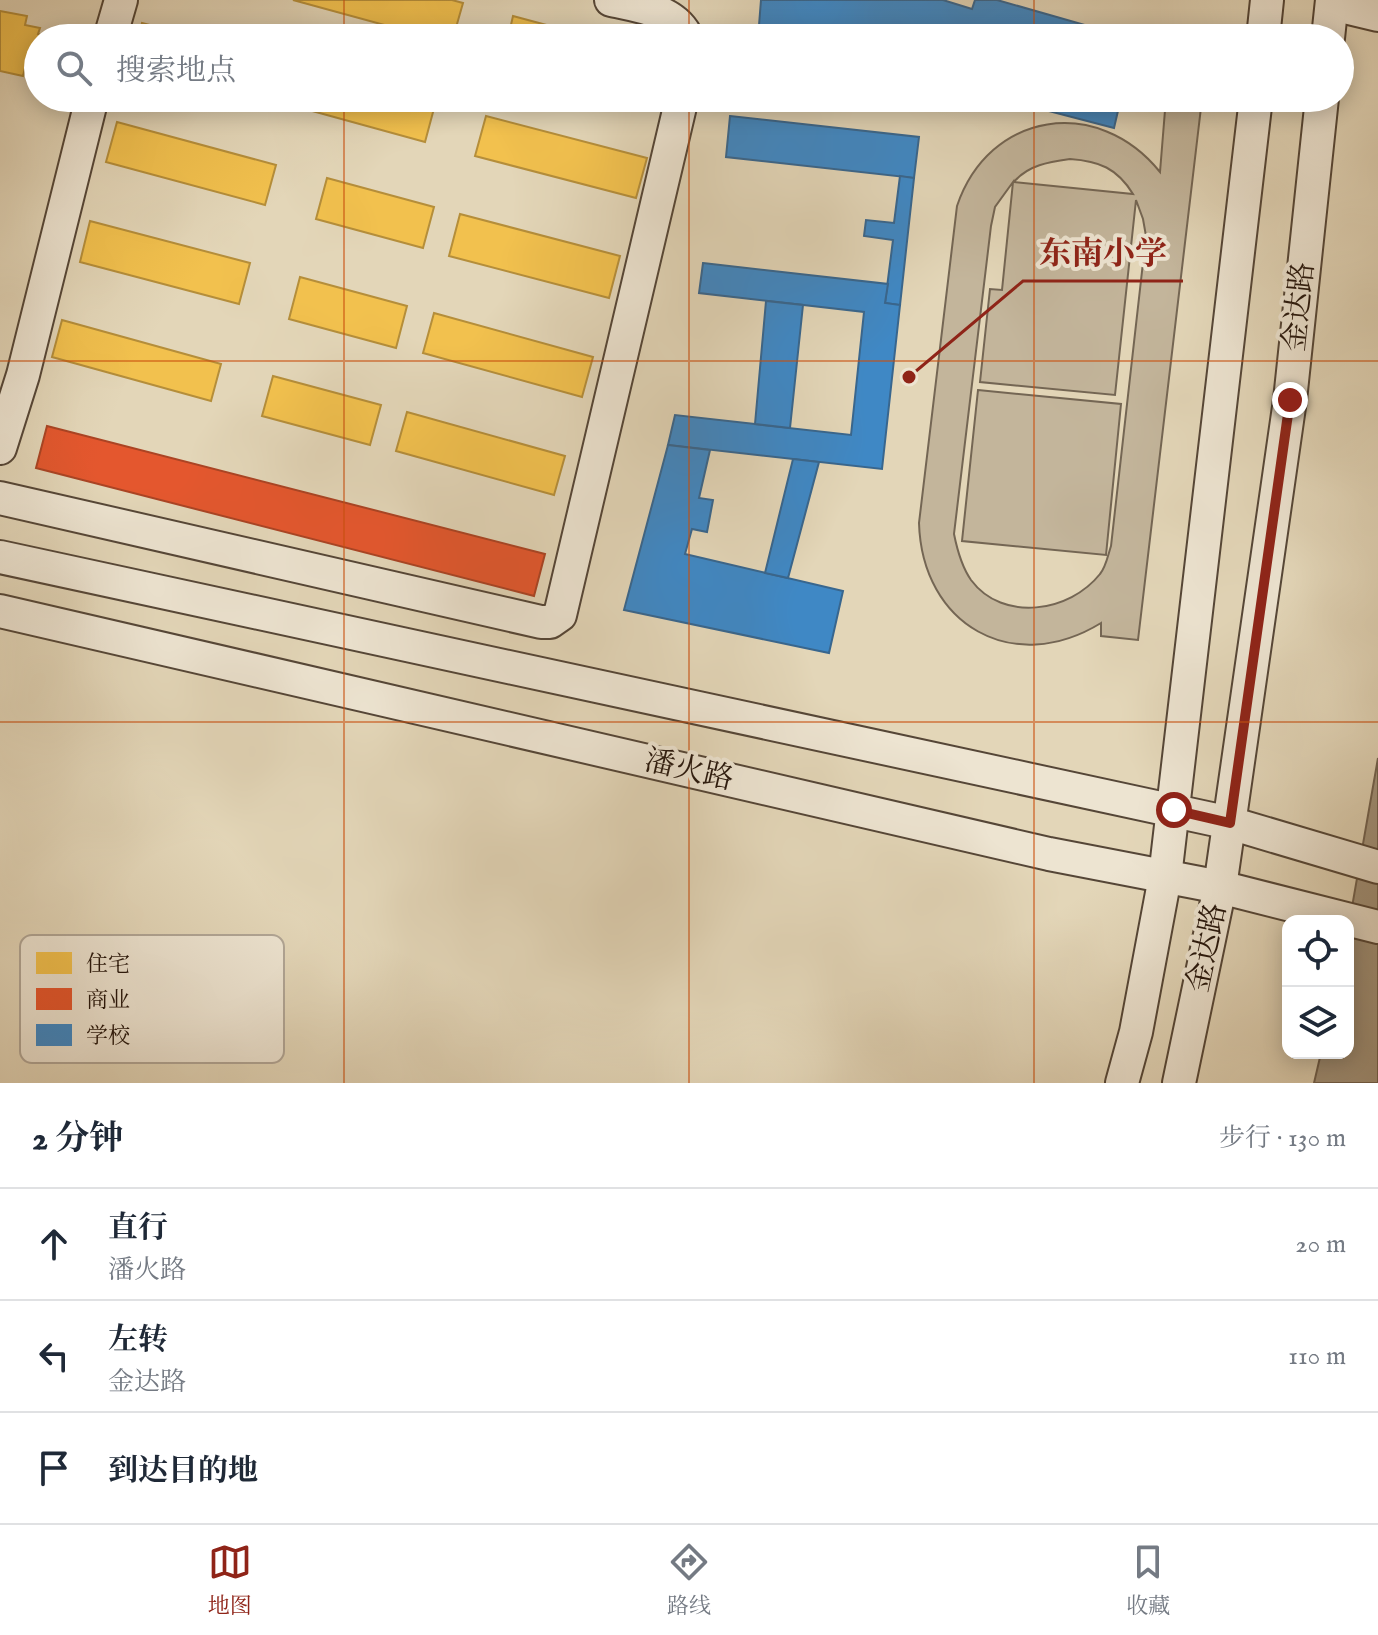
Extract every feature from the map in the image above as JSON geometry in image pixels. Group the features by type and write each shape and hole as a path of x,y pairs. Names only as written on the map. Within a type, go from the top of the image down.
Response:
{"street":[{"path":"114,24 121,0"},
{"path":"611,0 657,11 679,24"},
{"path":"1264,24 1267,0"},
{"path":"1330,24 1332,2 1378,15"},
{"path":"0,448 10,384 88,112"},
{"path":"0,498 550,622 560,615 679,112"},
{"name":"金达路","path":"1122,1083 1136,1032 1165,877 1254,112"},
{"name":"金达路","path":"1179,1083 1220,887 1230,823 1290,400 1321,112"},
{"path":"0,557 1174,810 1230,823 1378,867"},
{"name":"潘火路","path":"0,611 1018,847 1220,887 1378,927"}],"shaded area":[{"path":"1165,112 1200,112 1138,640 1101,636 1101,623 1068,638 1036,644 1006,642 978,632 955,614 936,589 924,559 919,523 957,206 972,174 994,150 1019,133 1047,124 1077,124 1107,131 1135,147 1160,172","holes":["1070,159 1090,162 1114,172 1133,194 1014,182 1032,168 1047,163","1013,182 1002,290 990,289 980,382 1115,395 1136,200 1146,236 1111,546 1102,571 1087,587 1072,597 1036,607 1000,603 984,594 965,569 954,534 991,226 995,207"]},
{"path":"978,390 1121,404 1106,555 962,541"},
{"path":"1378,758 1378,1083 1314,1083 1320,1059 1354,1059 1354,915 1351,915"}],"building: 住宅":[{"path":"293,0 452,0 463,3 457,24 381,24"},
{"path":"0,11 27,16 24,24 23,76 0,71"},
{"path":"513,16 543,24 511,24"},
{"path":"316,112 433,112 425,142"},
{"path":"486,116 647,158 636,198 475,156"},
{"path":"117,122 276,165 265,205 106,162"},
{"path":"327,178 434,207 423,248 316,219"},
{"path":"460,214 620,256 609,298 449,256"},
{"path":"90,221 250,263 239,304 80,262"},
{"path":"300,277 407,306 396,348 289,319"},
{"path":"434,313 593,357 582,397 423,353"},
{"path":"62,320 221,364 211,401 52,357"},
{"path":"273,376 381,405 370,445 262,416"},
{"path":"407,412 565,456 554,495 396,451"}],"building: 商业":[{"path":"47,426 545,554 534,596 36,468"}],"building: 学校":[{"path":"761,0 943,0 972,9 975,0 997,0 1081,24 759,24"},
{"path":"1053,112 1118,112 1114,128"},
{"path":"730,116 919,137 914,178 726,157"},
{"path":"900,176 914,178 900,305 885,303 893,240 864,236 866,220 894,223"},
{"path":"703,263 888,284 885,303 900,305 882,469 668,445 675,415 851,435 864,312 699,293"},
{"path":"766,301 803,305 790,428 755,424"},
{"path":"668,445 710,450 699,498 713,500 707,532 692,529 685,554 843,591 829,653 624,610"},
{"path":"793,459 819,462 788,578 765,573"}],"place":[{"name":"东南小学","path":"909,377"}],"route":[{"path":"1174,810 1230,823 1290,400"}]}
